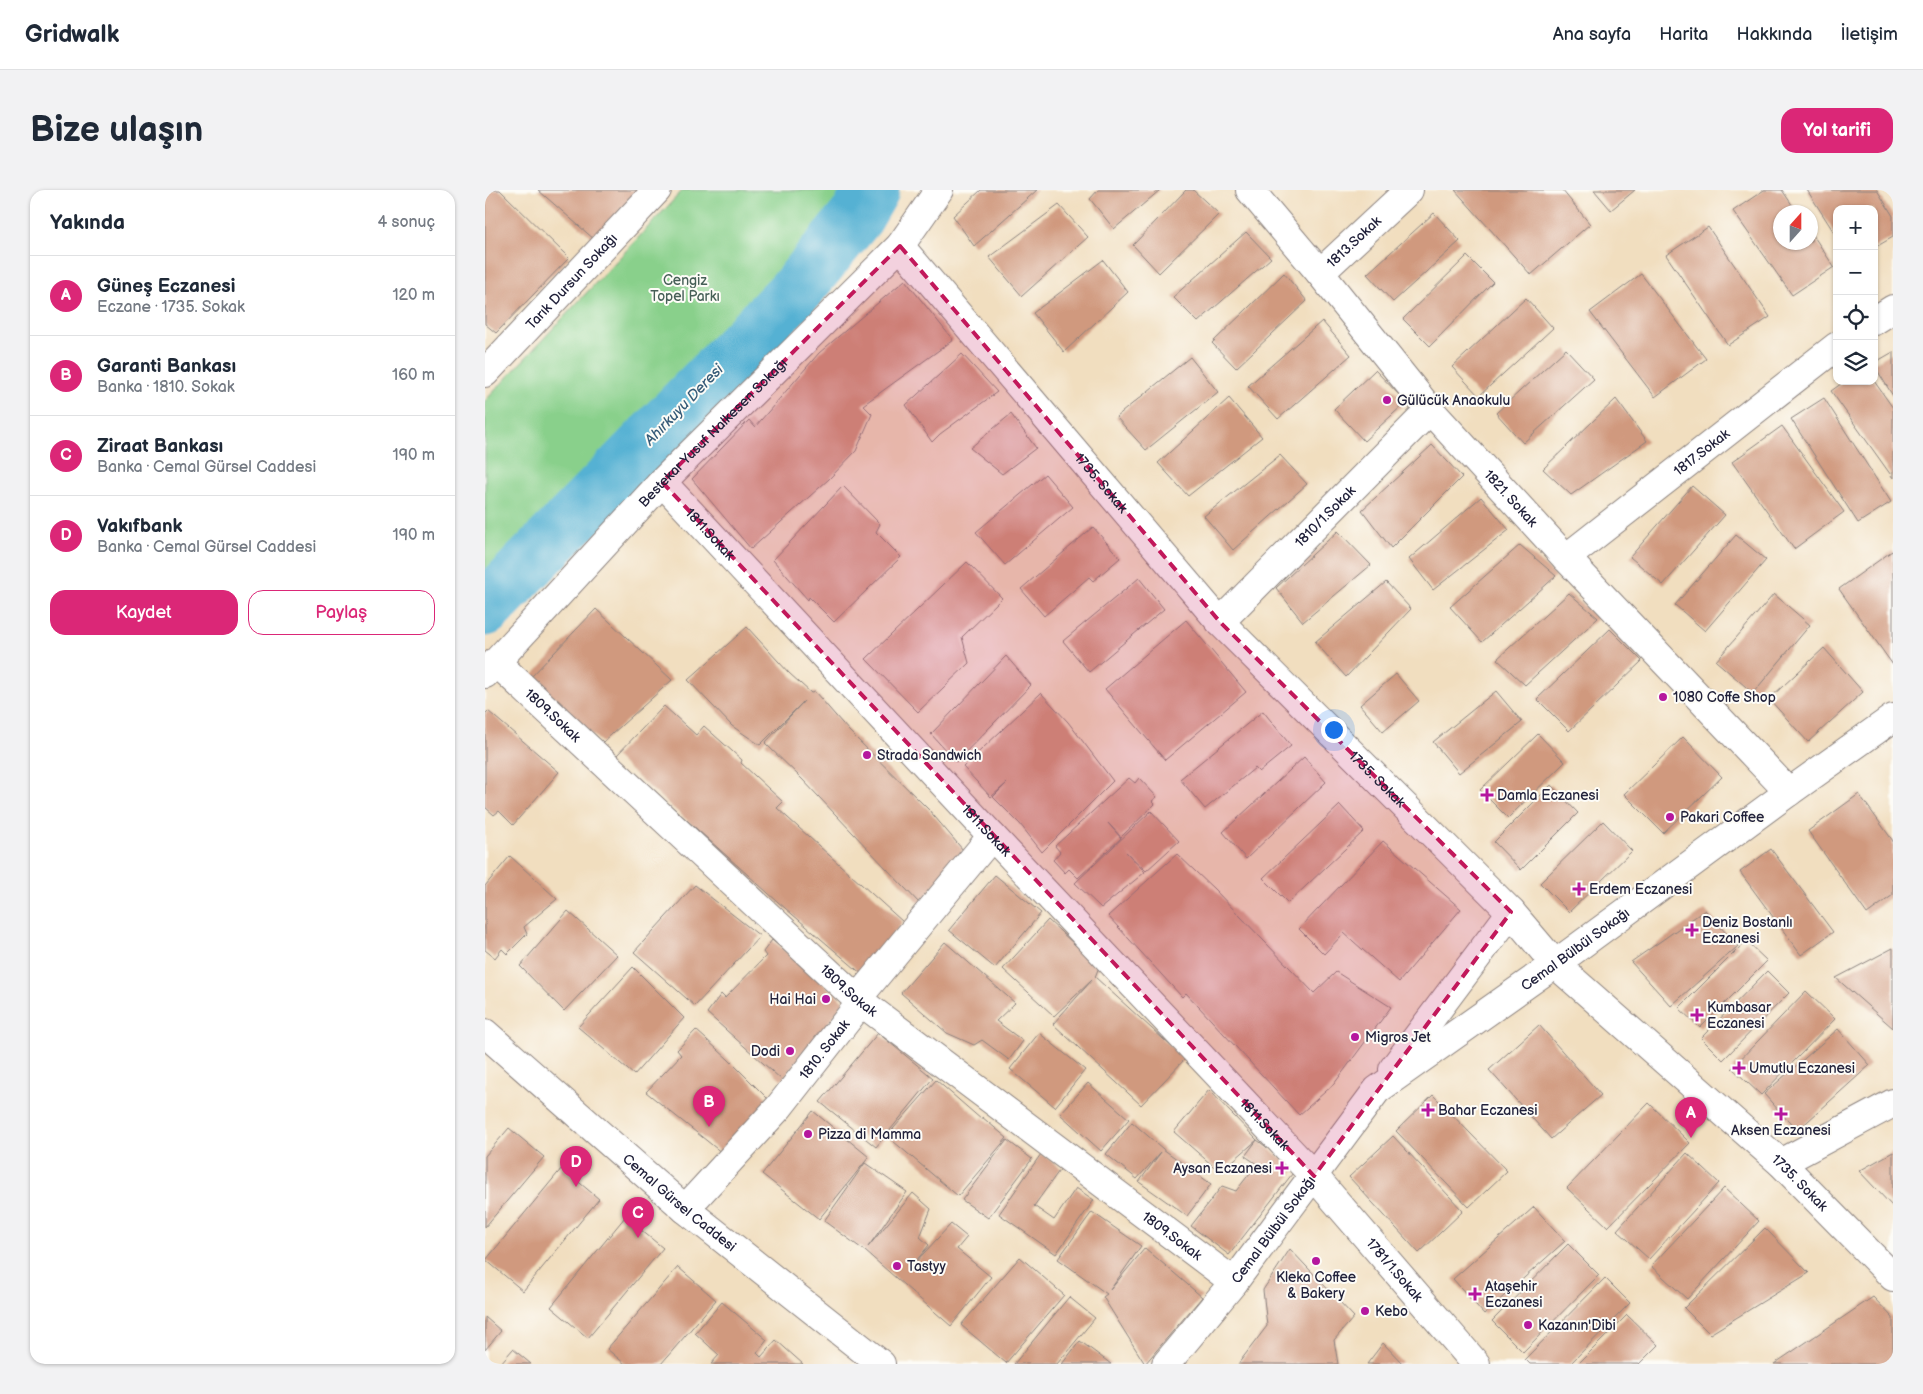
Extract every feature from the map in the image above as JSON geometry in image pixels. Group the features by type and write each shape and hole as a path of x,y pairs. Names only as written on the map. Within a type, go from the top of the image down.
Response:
{"street":[{"name":"Tarık Dursun Sokağı","path":"485,373 657,190"},
{"name":"Bestekar Yusuf Nalkesen Sokağı","path":"490,668 662,482 900,246 939,190"},
{"name":"1821. Sokak","path":"1250,190 1320,273 1430,410 1566,558 1789,792"},
{"name":"1813.Sokak","path":"1320,273 1409,190"},
{"name":"1735. Sokak","path":"900,246 1220,622 1511,912 1555,964 1781,1164 1893,1277"},
{"path":"1878,318 1893,309"},
{"name":"1817.Sokak","path":"1566,558 1833,349"},
{"name":"1810/1.Sokak","path":"1220,622 1430,410"},
{"name":"1811.Sokak","path":"662,482 992,836 1314,1176"},
{"name":"1809.Sokak","path":"490,668 857,999 1234,1282"},
{"name":"Cemal Bülbül Sokağı","path":"1377,1090 1555,964 1893,718"},
{"name":"1810. Sokak","path":"685,1209 779,1106 855,1010 857,999 992,836"},
{"name":"Cemal Bülbül Sokağı","path":"1166,1364 1234,1282 1511,912"},
{"name":"Cemal Gürsel Caddesi","path":"485,1032 685,1209 881,1364"},
{"path":"1781,1164 1893,1103"},
{"name":"1781/1.Sokak","path":"1314,1176 1476,1364"}],"highlighted area":[{"path":"900,246 1220,622 1511,912 1314,1176 662,482"}],"green space":[{"name":"Cengiz Topel Parkı","path":"683,190 854,190 850,198 734,337 485,580 485,401"}],"building":[{"path":"488,190 500,190 569,258 496,333 485,324 485,194"},
{"path":"538,190 639,190 595,240"},
{"path":"981,190 1037,190 974,246 953,216"},
{"path":"1098,190 1160,190 1114,229 1090,199"},
{"path":"1186,190 1193,190 1219,214 1159,273 1133,245"},
{"path":"1455,190 1562,190 1590,224 1531,275"},
{"path":"1594,190 1635,190 1611,210"},
{"path":"1764,190 1782,190 1792,205 1773,205 1773,250 1818,250 1818,243 1833,268 1792,295 1733,211"},
{"path":"1807,190 1877,190 1893,216 1893,237 1878,246 1878,205 1833,205 1833,231"},
{"path":"1059,205 1088,237 1022,296 989,257"},
{"path":"1434,213 1460,241 1393,302 1367,274"},
{"path":"1708,227 1770,317 1728,345 1666,255"},
{"path":"1246,232 1271,258 1198,322 1173,297"},
{"path":"1467,256 1493,282 1430,346 1403,319"},
{"path":"1103,260 1128,292 1064,352 1033,313"},
{"path":"1284,273 1307,301 1236,368 1212,343"},
{"path":"1641,274 1706,359 1655,397 1590,312"},
{"path":"905,280 953,340 863,405 872,414 856,451 829,479 751,549 692,479 749,420 755,427 819,353"},
{"path":"1526,298 1553,328 1479,396 1452,367"},
{"path":"1322,321 1351,355 1278,419 1248,386"},
{"path":"1566,349 1594,379 1523,443 1496,413"},
{"path":"1893,352 1893,396 1878,372 1878,361"},
{"path":"962,354 997,392 932,442 906,405"},
{"path":"1190,357 1218,392 1146,450 1116,417"},
{"path":"1375,370 1406,402 1364,441 1334,409"},
{"path":"1839,385 1877,385 1893,408 1893,478 1831,391"},
{"path":"1229,398 1262,437 1188,496 1158,463"},
{"path":"1824,398 1891,502 1858,523 1791,419"},
{"path":"1616,399 1647,441 1571,495 1543,469"},
{"path":"1011,414 1036,448 1002,474 970,448"},
{"path":"1782,426 1844,512 1794,549 1732,462"},
{"path":"1432,445 1462,477 1391,548 1362,510"},
{"path":"1280,455 1307,484 1233,550 1204,516"},
{"path":"1045,474 1073,507 1005,565 976,532"},
{"path":"843,486 880,524 876,532 901,557 834,622 809,597 808,600 773,560"},
{"path":"1692,486 1725,515 1663,585 1630,557"},
{"path":"1481,497 1509,530 1433,590 1409,559"},
{"path":"1093,527 1120,558 1093,581 1089,577 1044,616 1021,589"},
{"path":"1338,531 1371,565 1303,622 1276,588"},
{"path":"1736,535 1766,560 1705,631 1675,605"},
{"path":"1520,545 1556,576 1482,642 1450,607"},
{"path":"1892,551 1893,553 1893,665 1839,589"},
{"path":"967,562 1002,598 962,637 969,663 918,712 866,659"},
{"path":"1139,578 1164,609 1089,672 1063,641"},
{"path":"1386,582 1411,609 1346,677 1315,642"},
{"path":"1569,593 1598,618 1525,685 1497,659"},
{"path":"1774,594 1810,625 1753,693 1716,661"},
{"path":"596,609 672,680 602,743 530,678"},
{"path":"1186,620 1246,692 1165,760 1105,689"},
{"path":"747,627 789,673 811,693 815,692 849,731 929,810 963,850 920,904 802,779 765,743 804,701 760,745 732,726 688,680"},
{"path":"1610,629 1642,661 1569,731 1537,699"},
{"path":"1824,648 1863,692 1808,742 1769,699"},
{"path":"1006,656 1031,685 956,762 931,734"},
{"path":"1396,674 1419,701 1383,732 1360,705"},
{"path":"1496,691 1522,722 1459,773 1433,742"},
{"path":"1041,693 1068,722 1113,781 1042,852 1020,824 993,797 1007,783 991,797 963,767"},
{"path":"664,706 696,735 704,726 742,760 741,763 783,802 777,808 903,922 863,975 615,757"},
{"path":"488,711 559,772 513,825 499,811 494,815 485,807 485,714"},
{"path":"1263,711 1291,746 1259,772 1255,768 1205,809 1180,779"},
{"path":"1538,734 1565,762 1508,818 1480,790"},
{"path":"1683,737 1722,777 1663,833 1624,794"},
{"path":"1304,757 1326,782 1246,859 1223,832"},
{"path":"1129,778 1135,783 1139,778 1157,797 1152,801 1155,804 1121,837 1108,823 1121,838 1078,878 1069,869 1065,873 1053,860 1060,852 1055,846"},
{"path":"1551,785 1578,813 1521,870 1494,842"},
{"path":"1859,794 1893,841 1893,895 1867,914 1808,831"},
{"path":"1340,805 1364,831 1288,903 1263,878"},
{"path":"1151,811 1179,841 1146,871 1126,852 1145,872 1101,908 1075,883"},
{"path":"1603,821 1632,851 1569,912 1540,883"},
{"path":"1383,841 1461,909 1399,982 1344,933 1324,954 1299,929"},
{"path":"1771,849 1833,932 1801,955 1740,872"},
{"path":"1177,854 1214,889 1314,993 1336,972 1391,1007 1334,1084 1299,1115 1186,993 1182,997 1108,916"},
{"path":"510,856 557,899 524,927 527,934 507,954 502,949 495,958 485,950 485,886"},
{"path":"995,875 1041,913 995,968 949,930"},
{"path":"695,885 760,936 695,1006 634,952"},
{"path":"1705,910 1738,946 1671,1006 1631,962"},
{"path":"568,911 617,955 564,1011 520,966"},
{"path":"1048,920 1099,967 1095,977 1185,1059 1141,1105 1053,1024 1092,980 1054,1016 1003,969"},
{"path":"772,940 845,1002 782,1080 707,1013 721,994 725,998 766,956 763,952"},
{"path":"1746,941 1767,961 1700,1028 1679,1008"},
{"path":"945,942 1015,1003 996,1021 1023,1041 1009,1060 982,1040 974,1045 947,1033 901,993"},
{"path":"1893,948 1893,1028 1836,978"},
{"path":"633,967 684,1018 634,1075 578,1027"},
{"path":"1767,971 1789,993 1723,1060 1701,1038"},
{"path":"1806,991 1835,1019 1761,1095 1732,1068"},
{"path":"1539,1025 1601,1095 1551,1139 1489,1070"},
{"path":"1838,1029 1870,1065 1797,1131 1764,1094"},
{"path":"696,1030 771,1102 722,1153 646,1092 681,1055 677,1050"},
{"path":"878,1033 933,1078 876,1147 820,1102"},
{"path":"1039,1033 1085,1070 1055,1107 1010,1069"},
{"path":"936,1080 982,1120 982,1117 1007,1138 958,1196 887,1136"},
{"path":"1088,1083 1129,1119 1101,1151 1060,1114"},
{"path":"1209,1090 1257,1140 1220,1172 1174,1132"},
{"path":"1433,1095 1507,1171 1469,1207 1396,1131"},
{"path":"1649,1103 1690,1143 1608,1227 1567,1188"},
{"path":"813,1111 869,1157 819,1219 762,1174"},
{"path":"1132,1122 1163,1149 1211,1184 1187,1216 1139,1182 1161,1152 1137,1179 1106,1154"},
{"path":"509,1128 544,1157 485,1227 485,1156"},
{"path":"1393,1136 1463,1211 1419,1253 1349,1177"},
{"path":"1007,1140 1032,1159 988,1218 962,1200"},
{"path":"1257,1140 1296,1169 1229,1255 1191,1226 1222,1186 1236,1191 1257,1164 1245,1156"},
{"path":"1893,1152 1893,1207 1859,1171"},
{"path":"1687,1153 1719,1183 1649,1259 1617,1230"},
{"path":"1041,1154 1061,1168 1034,1206 1054,1220 1076,1188 1094,1200 1056,1254 999,1214"},
{"path":"865,1163 907,1192 868,1247 913,1193 931,1209 920,1237 929,1245 911,1267 951,1224 967,1237 957,1249 991,1277 951,1326 865,1251 824,1221"},
{"path":"562,1168 599,1199 523,1291 486,1260"},
{"path":"1724,1188 1759,1221 1687,1299 1651,1266"},
{"path":"1534,1207 1565,1241 1484,1314 1453,1279"},
{"path":"1092,1212 1141,1246 1110,1290 1145,1248 1202,1297 1145,1364 1103,1297 1107,1294 1058,1259"},
{"path":"625,1217 663,1248 588,1338 551,1307"},
{"path":"1765,1228 1809,1273 1710,1334 1684,1308"},
{"path":"1568,1244 1599,1275 1523,1352 1492,1321"},
{"path":"1290,1249 1354,1317 1334,1340 1338,1364 1238,1364 1267,1326 1263,1290"},
{"path":"1020,1257 1064,1295 1006,1363 961,1325"},
{"path":"678,1267 716,1300 661,1364 625,1364 607,1349"},
{"path":"1605,1278 1630,1303 1570,1364 1530,1364 1525,1359"},
{"path":"1069,1297 1095,1318 1057,1364 1014,1364"},
{"path":"1873,1297 1893,1318 1893,1364 1774,1364"},
{"path":"722,1302 767,1340 757,1353 761,1357 776,1340 803,1364 711,1364 719,1355 695,1333"},
{"path":"1627,1315 1658,1345 1639,1364 1578,1364"},
{"path":"485,1317 501,1331 485,1350"},
{"path":"1080,1341 1111,1364 1062,1364"},
{"path":"1383,1343 1403,1364 1367,1364"},
{"path":"513,1349 531,1364 500,1364"}],"waterway":[{"name":"Ahırkuyu Deresi","path":"485,609 797,289 857,216 872,190"}],"place":[{"name":"Gülücük Anaokulu","path":"1387,400"},
{"name":"1080 Coffe Shop","path":"1663,697"},
{"name":"Strada Sandwich","path":"867,755"},
{"name":"Damla Eczanesi","path":"1487,795"},
{"name":"Pakari Coffee","path":"1670,817"},
{"name":"Erdem Eczanesi","path":"1579,889"},
{"name":"Deniz Bostanlı Eczanesi","path":"1692,930"},
{"name":"Hai Hai","path":"826,999"},
{"name":"Kumbasar Eczanesi","path":"1697,1015"},
{"name":"Migros Jet","path":"1355,1037"},
{"name":"Dodi","path":"790,1051"},
{"name":"Umutlu Eczanesi","path":"1739,1068"},
{"name":"Bahar Eczanesi","path":"1428,1110"},
{"name":"Aksen Eczanesi","path":"1781,1114"},
{"name":"Garanti Bankası","path":"709,1127"},
{"name":"Pizza di Mamma","path":"808,1134"},
{"name":"Güneş Eczanesi","path":"1691,1138"},
{"name":"Aysan Eczanesi","path":"1282,1168"},
{"name":"Vakıfbank","path":"576,1187"},
{"name":"Ziraat Bankası","path":"638,1238"},
{"name":"Kleka Coffee & Bakery","path":"1316,1261"},
{"name":"Tastyy","path":"897,1266"},
{"name":"Ataşehir Eczanesi","path":"1475,1294"},
{"name":"Kebo","path":"1365,1311"},
{"name":"Kazanın'Dibi","path":"1528,1325"}]}
